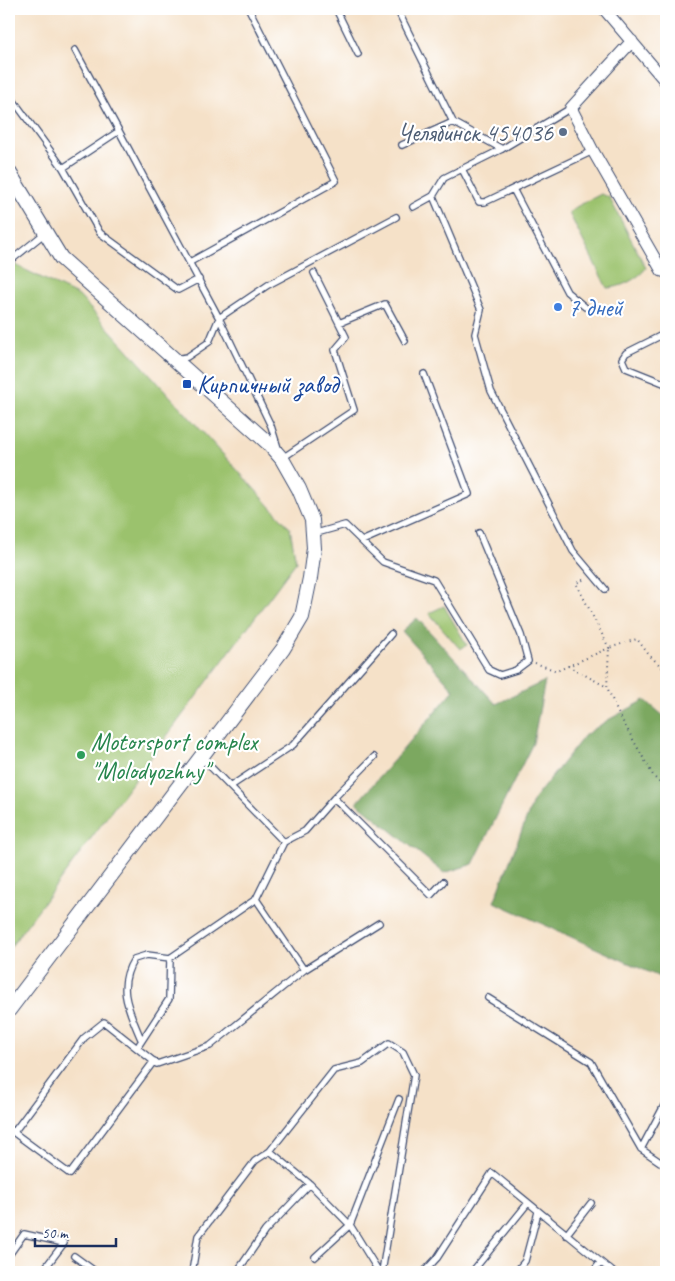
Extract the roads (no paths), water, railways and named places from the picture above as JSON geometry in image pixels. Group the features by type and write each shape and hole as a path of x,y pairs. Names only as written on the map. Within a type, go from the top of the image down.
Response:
{"street":[{"path":"604,9 666,82"},
{"path":"632,41 571,108 593,151 662,271 666,272"},
{"path":"9,174 60,258 268,443 282,459 299,489 312,520 314,548 302,617 283,649 9,1010"}],"lane":[{"path":"190,262 336,181 249,9"},
{"path":"336,9 358,54"},
{"path":"397,9 452,122 502,149"},
{"path":"75,50 219,318 271,426 282,459 354,410 335,350 346,337 314,273"},
{"path":"11,97 63,168 100,233 178,290 199,279"},
{"path":"413,207 433,196 444,178 502,149 571,108"},
{"path":"402,145 452,122"},
{"path":"63,168 120,131"},
{"path":"462,169 479,202 484,202 593,151"},
{"path":"513,189 566,292 585,307"},
{"path":"433,196 481,310 475,334 492,391 573,551 605,589"},
{"path":"174,359 187,357 209,342 219,318 268,285 396,217"},
{"path":"9,262 45,233"},
{"path":"339,323 385,304 405,341"},
{"path":"666,333 626,353 622,359 626,368 666,384"},
{"path":"362,540 469,494 424,374"},
{"path":"313,534 346,525 383,562 434,580 489,670 500,676 516,670 528,661 521,635 479,533"},
{"path":"231,786 293,745 391,634"},
{"path":"201,757 284,842"},
{"path":"141,1039 125,1002 126,971 134,958 147,955 170,958 256,899 284,842 305,831 374,757"},
{"path":"334,798 431,895 443,882"},
{"path":"256,899 304,970"},
{"path":"154,1061 70,1174 11,1130 84,1038 104,1022 136,1048 154,1061 157,1064 210,1046 304,970 379,923"},
{"path":"136,1048 169,999 170,958"},
{"path":"488,998 591,1062 641,1149 666,1166"},
{"path":"192,1272 198,1236 255,1161 270,1151 334,1070 362,1063 389,1043 403,1052 414,1075 380,1272"},
{"path":"315,1257 350,1225 399,1099"},
{"path":"641,1149 666,1102"},
{"path":"270,1151 310,1184 350,1225 380,1272"},
{"path":"424,1272 437,1258 492,1173 613,1272"},
{"path":"237,1272 265,1231 310,1184"},
{"path":"472,1272 528,1203"},
{"path":"566,1235 591,1203"},
{"path":"516,1272 525,1261 538,1212"},
{"path":"9,1255 24,1234 64,1243 42,1272"},
{"path":"74,1256 96,1272"},
{"path":"593,1272 600,1263"}],"place":[{"name":"Челябинск 454036","path":"563,132"},
{"name":"7 дней","path":"558,307"},
{"name":"Кирпичный завод","path":"187,384"},
{"name":"Motorsport complex \"Molodyozhny\"","path":"81,755"}]}
